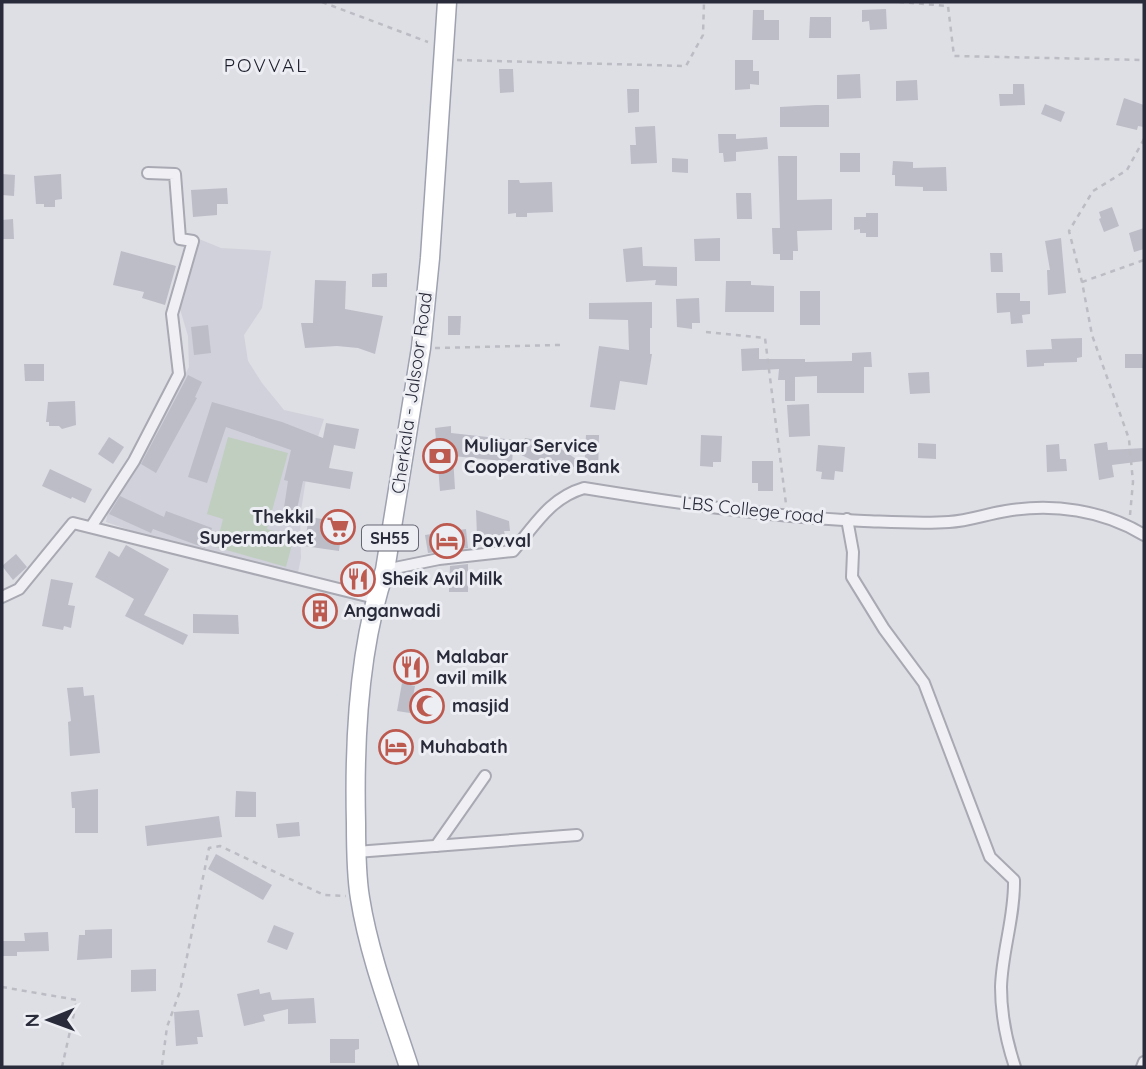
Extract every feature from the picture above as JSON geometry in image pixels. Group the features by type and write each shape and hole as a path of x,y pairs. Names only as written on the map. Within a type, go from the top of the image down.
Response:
{"main road":[{"name":"Cherkala - Jalsoor Road","path":"409,1067 367,933 359,897 354,765 361,691 375,598 384,570 421,348 430,258 447,2"}],"street":[{"path":"91,527 134,461 179,374 172,314 193,241 180,239 175,174 148,173"},
{"name":"LBS College road","path":"384,570 450,558 513,551 556,501 584,488 722,509 847,519 950,522 1041,507 1089,512 1129,525 1144,535"},
{"path":"847,519 853,552 852,578 884,629 924,683 990,857 1014,880 1014,903 1001,987 1006,1029 1015,1067"},
{"path":"2,597 19,589 73,523 375,598"},
{"path":"436,846 485,776"},
{"path":"356,852 577,835"},
{"path":"1142,1067 1144,1062"}],"path":[{"path":"322,2 444,54 686,66 704,35 704,2"},
{"path":"899,2 948,6 954,56 1144,60"},
{"path":"1129,525 1133,482 1129,439 1092,335 1069,231 1093,191 1127,170 1144,139"},
{"path":"1082,282 1144,260"},
{"path":"706,331 765,338 788,514"},
{"path":"421,348 560,345"},
{"path":"162,1065 167,1027 180,991 209,848 220,846 324,895 359,897"},
{"path":"2,988 77,1000 62,1067"}],"shaded area":[{"path":"199,239 221,248 271,251 262,308 244,335 248,361 284,410 324,419 308,466 300,517 301,558 297,577 156,539 106,522 109,504 138,466 189,367 188,336 180,309"}],"green space":[{"path":"228,437 288,453 267,529 294,537 286,567 216,547 223,519 207,514"}],"building":[{"path":"886,9 887,29 870,30 869,21 862,22 862,10"},
{"path":"753,10 764,10 764,20 779,20 779,40 752,40"},
{"path":"810,17 831,17 831,38 809,38"},
{"path":"735,60 753,60 753,71 759,71 759,85 750,84 750,89 735,90"},
{"path":"499,69 513,69 514,92 500,93"},
{"path":"860,74 861,98 837,99 837,75"},
{"path":"917,80 918,100 896,101 896,81"},
{"path":"1013,84 1024,84 1025,105 1000,106 999,94 1013,94"},
{"path":"627,89 639,89 639,112 628,113"},
{"path":"1124,98 1144,105 1144,127 1138,126 1137,130 1116,125"},
{"path":"1045,104 1065,112 1061,122 1041,114"},
{"path":"829,105 829,127 780,127 780,107"},
{"path":"655,126 657,163 631,164 630,145 636,145 635,127"},
{"path":"718,134 736,134 736,139 767,137 768,149 736,152 736,161 724,162 723,153 719,153"},
{"path":"840,153 860,153 860,172 840,172"},
{"path":"778,156 797,156 797,200 832,199 832,230 797,231 798,251 793,251 793,260 780,260 780,254 773,254 772,228 780,228"},
{"path":"672,158 688,159 688,173 672,172"},
{"path":"893,161 913,162 913,168 946,167 947,191 923,191 923,187 895,186 895,175 892,175"},
{"path":"2,174 15,175 14,196 2,195"},
{"path":"61,174 62,199 55,200 55,207 36,204 34,176"},
{"path":"508,180 519,180 520,183 552,182 553,212 527,213 527,217 516,217 516,213 508,214"},
{"path":"227,188 228,204 217,204 217,215 193,217 191,190"},
{"path":"736,193 751,193 752,219 737,219"},
{"path":"1112,207 1119,226 1104,232 1099,212"},
{"path":"866,213 878,213 878,237 866,237 866,233 860,233 860,229 854,230 854,217 866,217"},
{"path":"13,219 14,239 2,239 2,220"},
{"path":"1144,228 1144,249 1134,252 1129,233"},
{"path":"720,238 720,261 695,261 694,239"},
{"path":"1061,238 1066,293 1048,295 1047,270 1050,270 1045,241"},
{"path":"642,247 643,266 677,267 677,286 655,285 656,280 626,282 623,249"},
{"path":"121,251 176,266 165,305 142,298 144,292 113,285"},
{"path":"990,253 1002,253 1003,272 991,272"},
{"path":"387,273 387,287 372,287 372,274"},
{"path":"315,280 346,281 345,309 383,316 375,354 358,348 337,346 305,348 301,323 313,323"},
{"path":"726,281 751,281 751,285 774,286 774,312 725,312"},
{"path":"800,291 820,291 820,325 800,325"},
{"path":"996,293 1020,293 1020,301 1030,301 1030,314 1022,315 1023,323 1011,324 1010,312 997,313"},
{"path":"699,298 700,323 692,323 692,329 677,327 676,299"},
{"path":"652,302 652,354 647,385 620,381 615,410 590,407 599,346 629,350 628,320 589,319 589,303"},
{"path":"448,316 461,316 460,335 448,335"},
{"path":"208,325 211,353 194,355 191,327"},
{"path":"1082,338 1082,357 1077,358 1077,362 1044,363 1044,366 1027,367 1026,350 1052,349 1051,339"},
{"path":"759,348 759,359 805,359 805,362 852,361 852,353 871,352 872,367 864,367 864,393 817,393 817,376 795,377 795,401 785,401 785,380 778,380 779,369 742,371 741,349"},
{"path":"1125,354 1142,354 1143,368 1125,368"},
{"path":"24,364 44,364 44,381 25,381"},
{"path":"929,372 930,393 910,394 908,373"},
{"path":"188,375 202,382 195,397 197,398 156,473 141,464"},
{"path":"75,401 76,425 62,429 59,426 49,426 49,422 46,422 48,402"},
{"path":"212,402 282,422 323,438 326,423 359,429 355,449 334,445 329,468 353,472 350,489 303,481 294,523 282,521 288,481 284,480 291,450 226,427 207,483 188,477"},
{"path":"809,404 810,436 789,437 787,405"},
{"path":"451,426 451,433 542,441 579,461 565,476 513,451 512,462 453,456 455,489 440,491 435,428"},
{"path":"586,435 599,435 598,474 584,473"},
{"path":"701,435 722,436 721,462 713,462 713,467 700,466"},
{"path":"109,437 124,447 113,464 98,454"},
{"path":"1107,442 1108,450 1144,448 1144,461 1112,465 1114,477 1099,480 1094,444"},
{"path":"918,443 936,444 936,459 918,458"},
{"path":"1059,444 1060,459 1066,459 1067,471 1047,472 1046,445"},
{"path":"818,445 845,447 843,472 835,471 834,480 821,479 822,472 816,471"},
{"path":"752,461 773,461 773,491 758,491 758,483 752,483"},
{"path":"50,469 92,489 85,503 42,486"},
{"path":"120,496 164,517 166,511 212,528 205,548 153,529 151,533 109,514"},
{"path":"476,510 509,521 510,531 504,531 505,535 477,536"},
{"path":"309,517 343,522 339,551 304,546"},
{"name":"Povval","path":"466,529 468,548 428,553 425,535"},
{"path":"126,545 169,569 144,615 188,635 183,645 125,616 134,599 95,577 109,551 119,557"},
{"path":"16,554 27,567 13,580 2,566"},
{"path":"468,564 468,592 449,592 450,566"},
{"path":"51,579 73,583 68,605 75,606 71,628 64,626 63,630 42,626"},
{"name":"Anganwadi","path":"308,599 335,602 332,623 306,620"},
{"path":"193,614 238,615 239,634 193,633"},
{"path":"402,683 415,686 410,713 397,711"},
{"path":"83,687 84,696 94,695 100,753 70,756 68,722 71,721 67,688"},
{"path":"98,789 98,833 75,833 75,808 72,808 71,792"},
{"path":"236,791 256,792 256,817 235,817"},
{"path":"219,816 222,837 147,846 145,826"},
{"path":"299,822 300,836 278,838 276,824"},
{"path":"216,854 272,885 263,900 208,869"},
{"path":"274,925 294,933 287,950 267,942"},
{"path":"112,929 112,958 77,960 79,935 85,935 85,930"},
{"path":"48,932 49,951 17,952 17,956 2,956 2,941 25,941 24,933"},
{"path":"156,969 156,991 131,992 131,970"},
{"path":"259,989 260,994 270,992 272,1000 314,998 316,1023 288,1024 288,1009 263,1015 265,1021 244,1026 237,994"},
{"path":"199,1010 203,1037 197,1037 198,1044 176,1046 174,1012"},
{"path":"330,1039 359,1039 359,1049 355,1050 355,1063 330,1063"}],"place":[{"name":"Muliyar Service Cooperative Bank","path":"440,456"},
{"name":"Thekkil Supermarket","path":"338,527"},
{"name":"Povval","path":"447,541"},
{"name":"Sheik Avil Milk","path":"358,579"},
{"name":"Anganwadi","path":"320,611"},
{"name":"Malabar avil milk","path":"411,667"},
{"name":"masjid","path":"427,706"},
{"name":"Muhabath","path":"396,747"}],"district":[{"name":"POVVAL","path":"266,65"}]}
